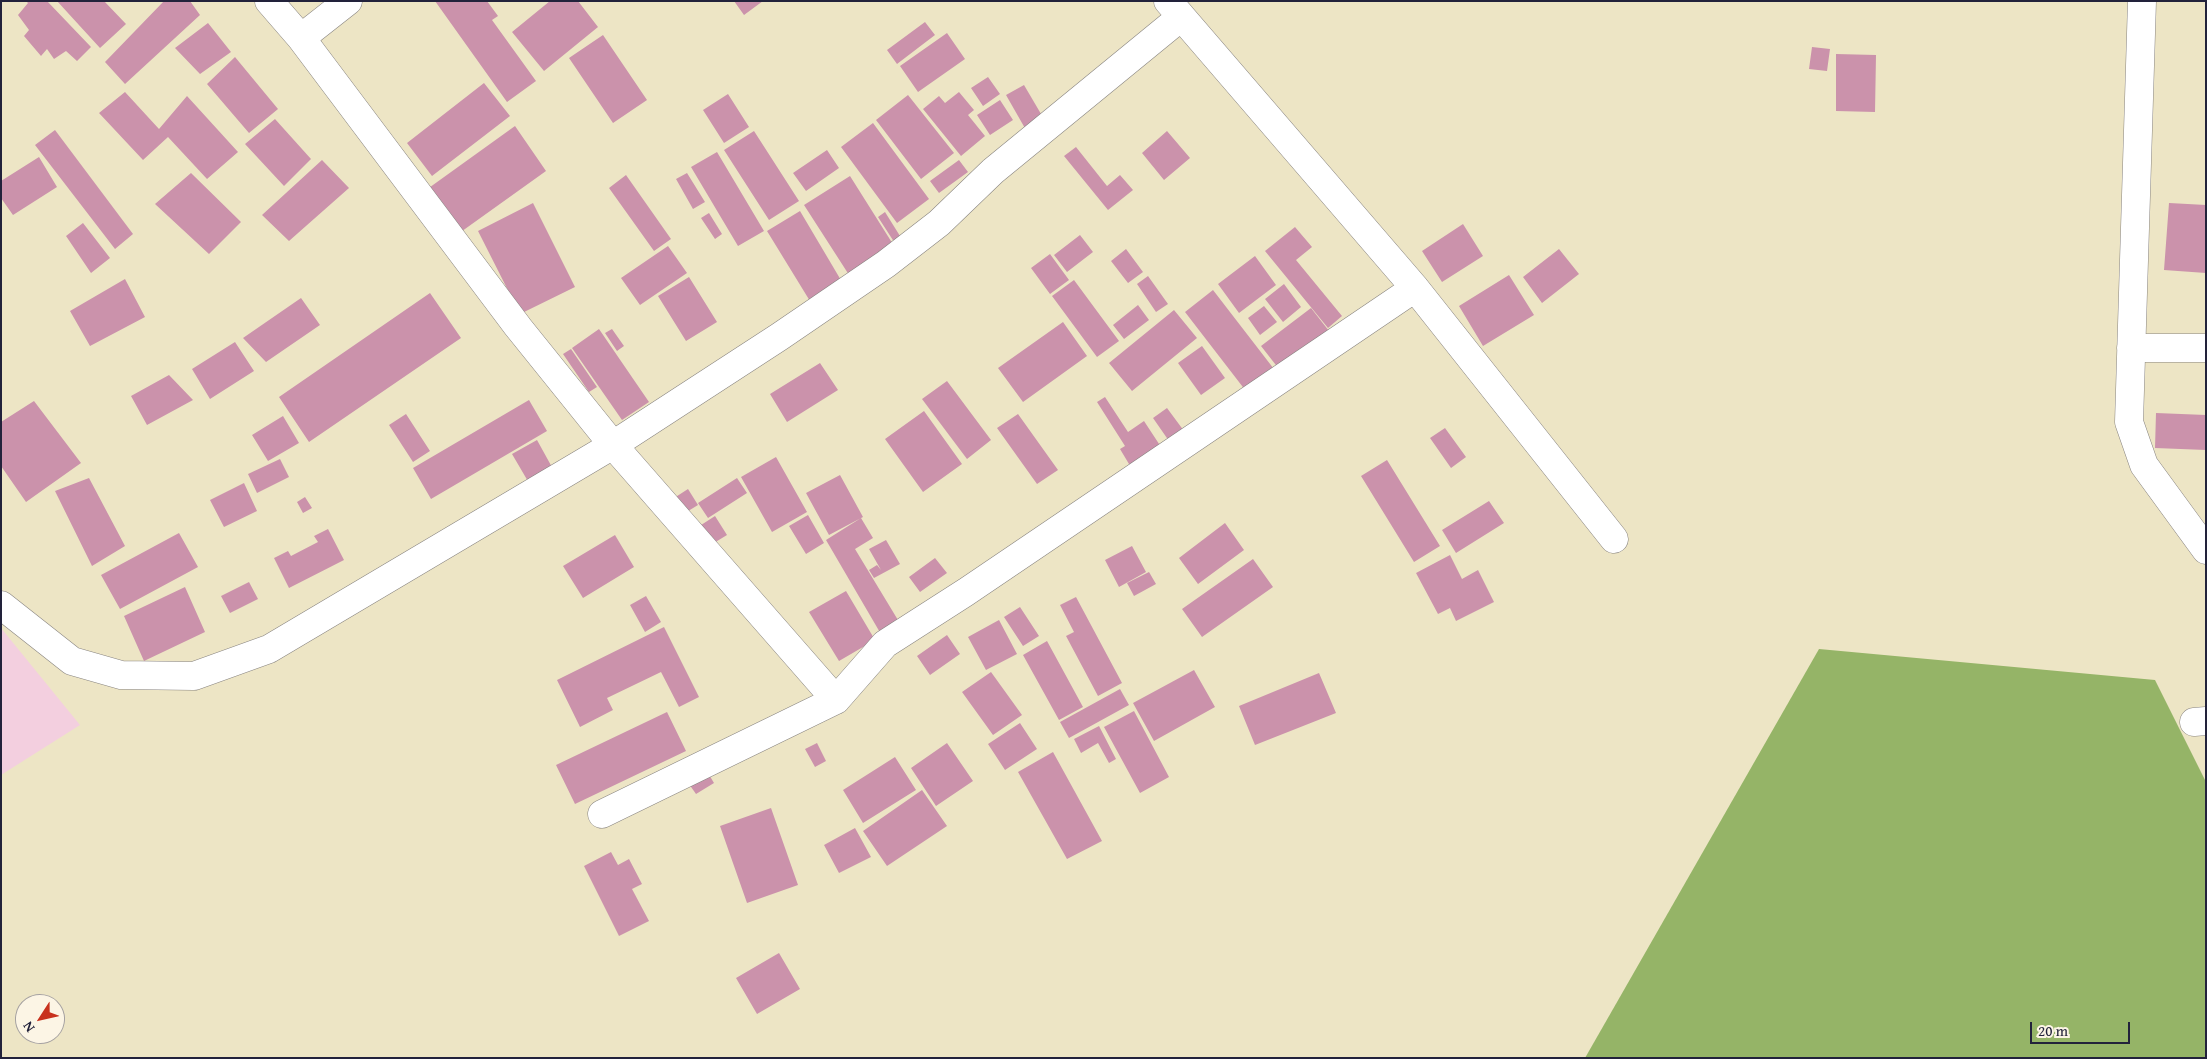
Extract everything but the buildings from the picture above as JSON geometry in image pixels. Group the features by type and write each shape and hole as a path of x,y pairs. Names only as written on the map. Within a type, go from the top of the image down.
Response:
{"street":[{"path":"269,1 301,38 518,327 612,445 836,700"},
{"path":"301,38 348,1"},
{"path":"2142,1 2129,422 2144,465 2206,550"},
{"path":"1,605 72,661 121,675 194,676 268,649 612,445 779,337 886,264 939,224 993,171 1175,9 1415,288 1614,539"},
{"path":"602,814 836,700 884,644 966,592 1415,288"},
{"path":"2131,348 2206,348"}],"shaded area":[{"path":"1,628 80,725 1,775"}],"green space":[{"path":"1819,649 2155,680 2206,782 2206,1058 1585,1058"}]}
